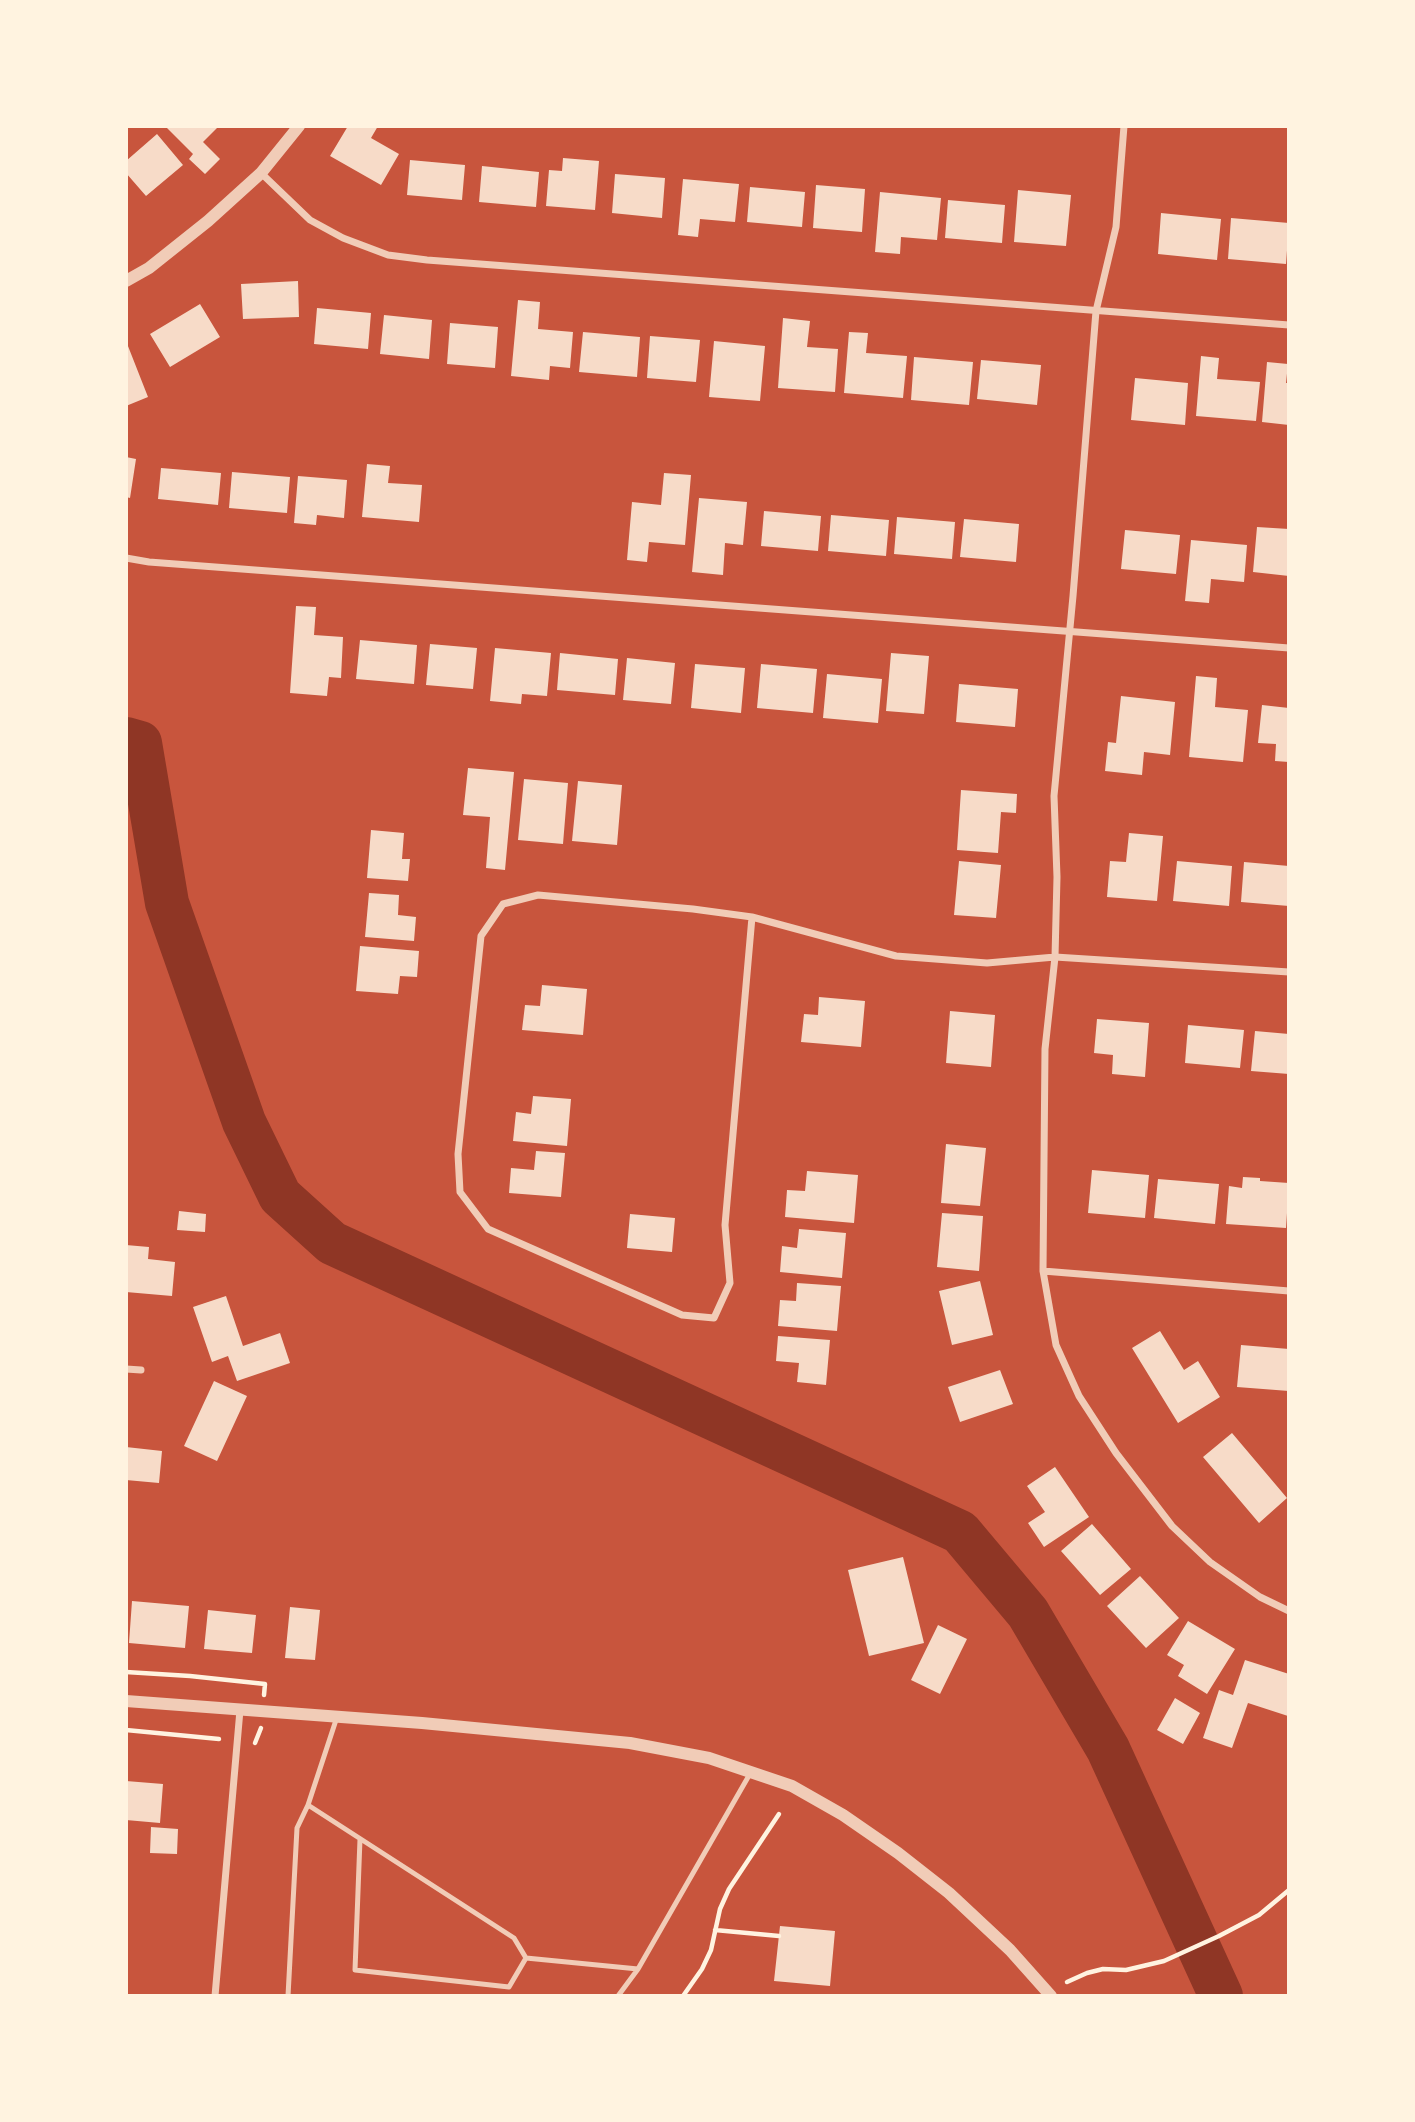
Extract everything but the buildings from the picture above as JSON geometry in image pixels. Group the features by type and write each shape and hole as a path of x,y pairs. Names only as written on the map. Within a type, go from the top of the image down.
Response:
{"street":[{"path":"126,281 149,268 188,237 261,173 299,126"},
{"path":"1125,126 1116,227 1096,311 1054,796 1057,877 1055,957 1045,1049 1043,1271 1056,1345 1079,1396 1116,1453 1172,1525 1210,1562 1260,1597 1289,1611"},
{"path":"261,173 310,220 343,238 388,255 1289,325"},
{"path":"126,558 149,562 1289,648"},
{"path":"752,916 726,1225 730,1283 714,1318 682,1315 488,1229 460,1192 458,1154 481,936 503,904 538,895 752,916 896,956 986,963 1055,957 1289,972"},
{"path":"1043,1271 1289,1291"},
{"path":"126,1369 141,1370"},
{"path":"126,1701 630,1743 709,1758 792,1786 843,1815 898,1853 949,1893 1010,1950 1051,1996"},
{"path":"215,1996 240,1710"}],"lane":[{"path":"288,1996 297,1828 308,1805 337,1717"},
{"path":"618,1996 638,1969 751,1772"},
{"path":"308,1805 514,1938 526,1958"},
{"path":"360,1839 355,1970 509,1987 526,1958"},
{"path":"526,1958 638,1969"}],"path":[{"path":"126,1672 265,1684 264,1699"},
{"path":"255,1743 263,1724"},
{"path":"126,1730 219,1739"},
{"path":"683,1996 702,1969 710,1950 720,1909 729,1889 779,1814"},
{"path":"1067,1982 1103,1969 1126,1970 1164,1961 1259,1915 1289,1890"},
{"path":"715,1930 779,1936"}],"waterway":[{"path":"126,739 140,743 167,903 244,1122 280,1196 332,1243 960,1532 1028,1613 1108,1749 1221,1996"}]}
